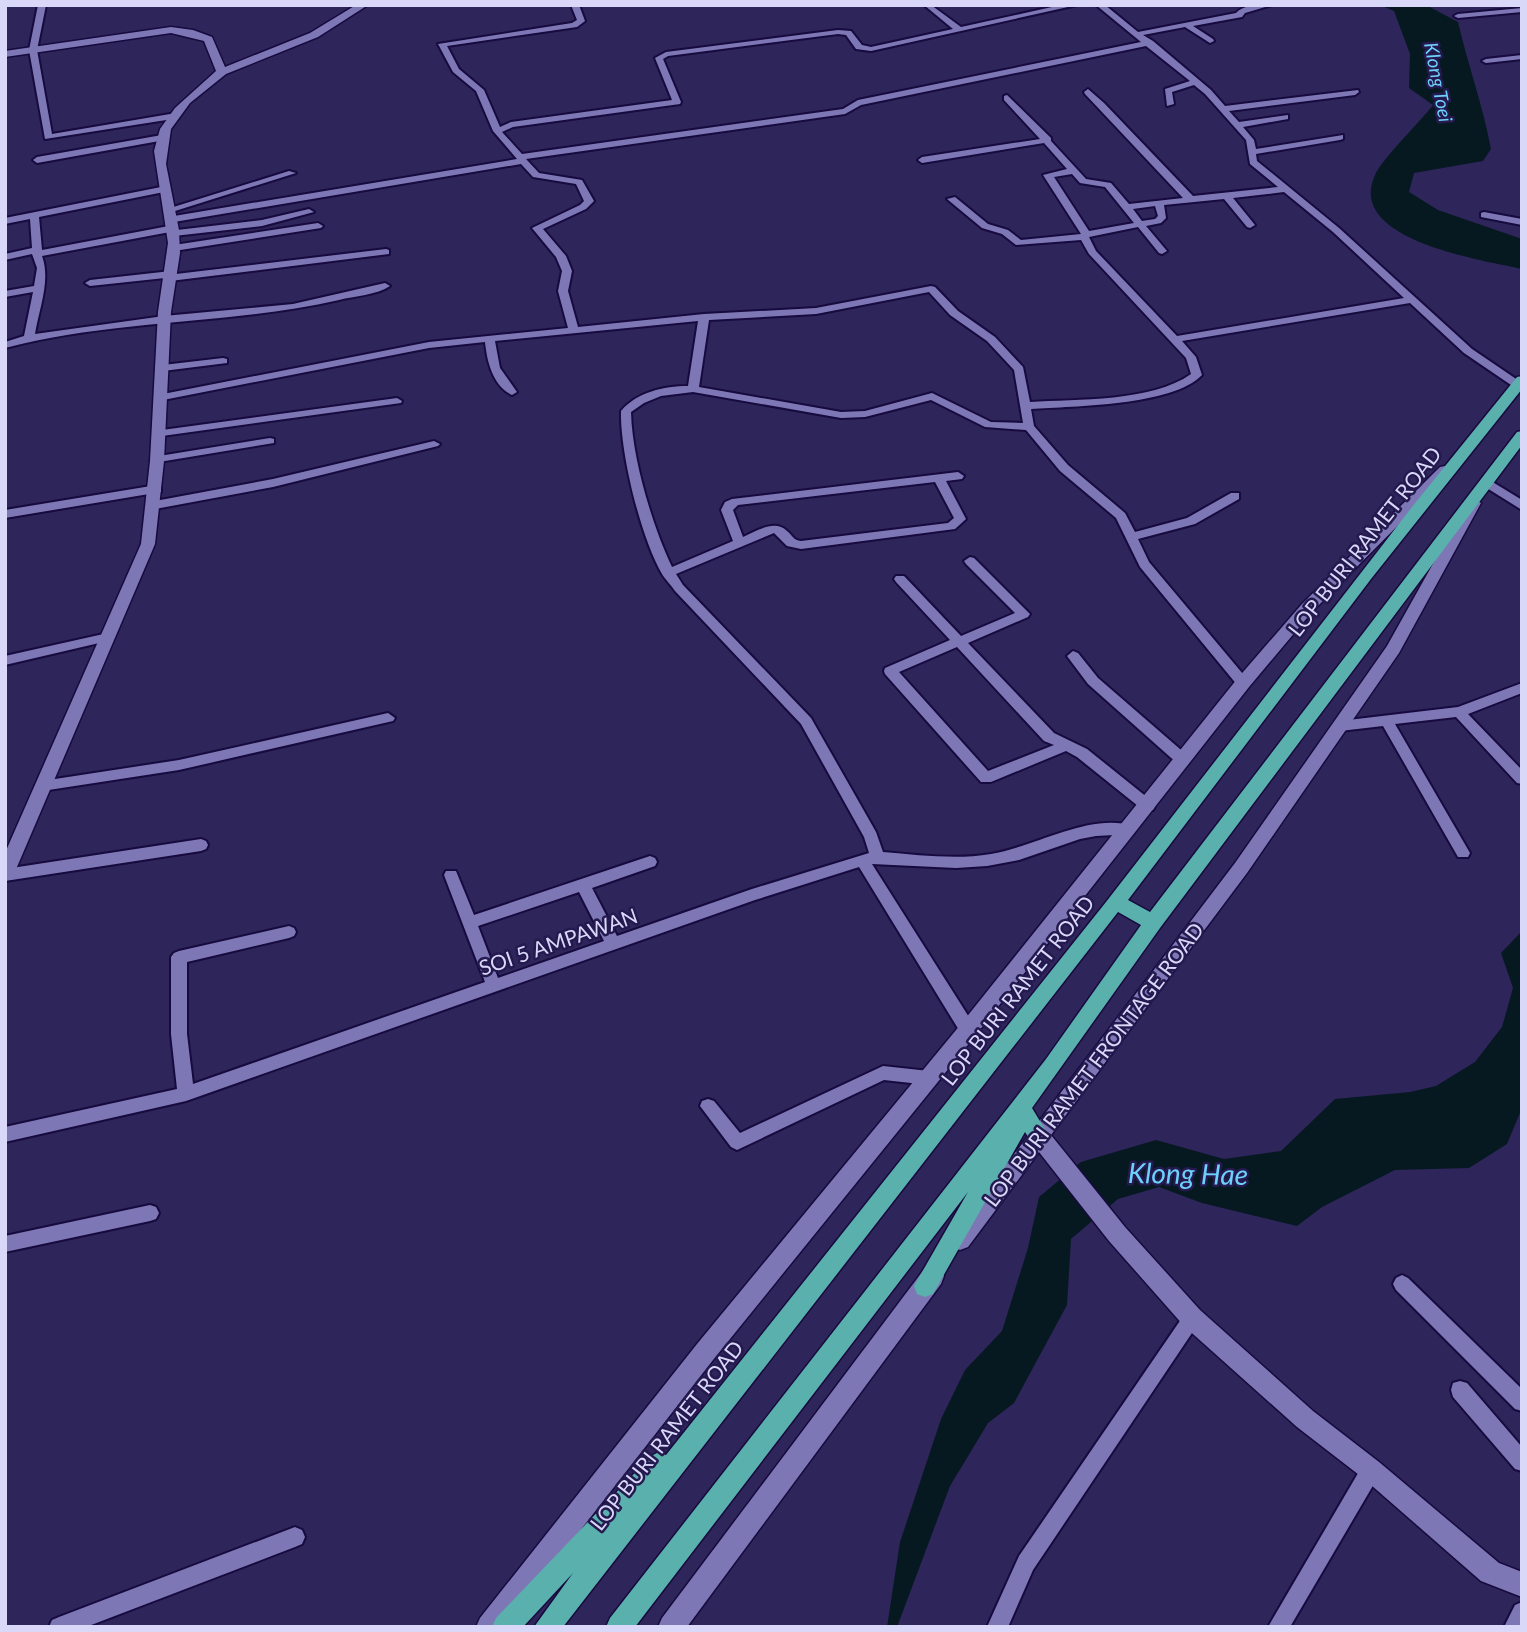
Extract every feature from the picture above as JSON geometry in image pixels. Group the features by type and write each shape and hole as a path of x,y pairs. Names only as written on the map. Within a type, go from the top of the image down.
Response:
{"main road":[{"path":"5,875 148,544 162,433 164,319 174,248 173,222 160,150 162,138 176,116 211,79 222,72 314,35 363,5"},
{"path":"5,54 135,34 182,31 208,39 222,72"},
{"name":"LOP BURI RAMET ROAD","path":"547,1627 726,1394 1116,902 1454,461 1520,382"},
{"path":"619,1627 1053,1065 1153,923 1522,435"},
{"path":"489,1627 705,1352 1148,806 1243,682 1307,608 1454,461"},
{"name":"LOP BURI RAMET FRONTAGE ROAD","path":"671,1627 1241,868 1393,649 1486,482"},
{"path":"1116,902 1153,923"},
{"path":"925,1286 1053,1065"},
{"path":"1024,1114 1059,1163 1117,1234 1192,1318 1305,1419 1371,1470 1521,1596"},
{"path":"506,1627 726,1394"}],"street":[{"path":"42,5 33,50 48,137 176,116"},
{"path":"574,330 563,291 567,271 561,256 537,228 583,207 589,201 579,182 536,175 497,131 480,90 456,70 442,44 574,25 581,21 575,5"},
{"path":"497,131 511,125 677,102 659,58 666,54 838,32 848,33 859,47 871,49 1073,5"},
{"path":"1100,5 1196,82 1223,109 1250,140 1253,162 1336,230 1468,351 1520,382"},
{"path":"1138,34 1239,15 1242,11 1268,5"},
{"path":"927,6 960,30"},
{"path":"1458,16 1522,10"},
{"path":"1187,25 1210,41"},
{"path":"5,257 173,222 522,159 845,111 858,103 894,95 1150,44"},
{"path":"1486,61 1522,57"},
{"path":"1170,104 1168,91 1196,82"},
{"path":"1088,92 1127,131 1161,173 1190,199"},
{"path":"1223,109 1355,92"},
{"path":"1007,98 1083,181 1108,185 1162,251"},
{"path":"1238,125 1285,117"},
{"path":"1251,152 1340,137"},
{"path":"37,160 162,138"},
{"path":"922,160 1048,140"},
{"path":"1025,406 1118,399 1192,382 1197,375 1191,357 1092,252 1048,175 1075,171"},
{"path":"173,222 292,173"},
{"path":"5,221 166,189"},
{"path":"1128,207 1285,189"},
{"path":"1226,195 1250,225"},
{"path":"970,200 954,201 985,226 1005,232 1019,243 1085,236 1158,221 1163,216 1159,203"},
{"path":"173,222 261,223 309,212"},
{"path":"1484,215 1522,222"},
{"path":"29,338 42,268 36,252 34,216"},
{"path":"174,248 318,226"},
{"path":"89,284 386,252"},
{"path":"5,345 29,338 164,319 293,307 385,286"},
{"path":"5,294 40,288"},
{"path":"163,397 429,345 704,317 816,311 931,289 954,313 991,339 1019,369 1029,427 1064,468 1121,516 1144,564 1243,682"},
{"path":"1175,339 1411,300"},
{"path":"692,389 704,317"},
{"path":"490,339 491,357 498,379 512,391"},
{"path":"163,368 223,361"},
{"path":"968,1030 870,858 872,836 806,721 668,573 642,496 626,429 626,411 644,397 677,388 841,415 865,414 932,396 989,425 1029,427"},
{"path":"162,433 397,401"},
{"path":"159,459 270,441"},
{"path":"155,505 273,483 434,444"},
{"path":"739,541 727,510 729,505 736,502 958,476"},
{"path":"668,573 773,529 780,530 791,543 801,545 951,526 960,519 939,479"},
{"path":"1486,482 1522,506"},
{"path":"5,514 157,489"},
{"path":"1130,537 1191,521 1235,496"},
{"path":"970,561 1024,614 890,671 986,778 1066,746"},
{"path":"900,579 1049,737 1082,753 1148,806"},
{"path":"5,661 108,637"},
{"path":"1073,656 1093,681 1183,761"},
{"path":"1340,726 1460,712 1522,688"},
{"path":"1460,712 1522,779"},
{"path":"42,786 179,765 388,718"},
{"path":"1386,720 1463,853"},
{"name":"SOI 5 AMPAWAN","path":"5,1135 186,1094 613,944 870,858 979,862 1006,858 1104,826 1128,830"},
{"path":"5,875 201,845"},
{"path":"469,923 650,862"},
{"path":"451,874 494,986"},
{"path":"583,885 613,944"},
{"path":"186,1094 179,1034 178,957 289,932"},
{"path":"708,1106 737,1142 883,1073 929,1079"},
{"path":"5,1244 150,1213"},
{"path":"1402,1283 1522,1402"},
{"path":"997,1627 1026,1563 1192,1318"},
{"path":"1460,1390 1522,1462"},
{"path":"1278,1627 1371,1470"},
{"path":"59,1627 295,1537"},
{"path":"1514,1627 1521,1596"}],"water":[{"name":"Klong Toei","path":"1380,5 1426,5 1458,22 1491,149 1483,161 1414,173 1409,192 1438,210 1522,239 1522,269 1478,260 1422,243 1398,231 1380,216 1371,197 1375,175 1433,105 1409,88 1410,54 1394,11"},
{"name":"Klong Hae","path":"1522,931 1522,1108 1507,1144 1469,1168 1395,1170 1322,1207 1297,1226 1202,1203 1159,1187 1118,1199 1071,1239 1067,1305 1014,1403 988,1423 950,1486 897,1627 887,1627 900,1542 941,1419 965,1370 1002,1331 1028,1248 1039,1197 1081,1162 1156,1140 1224,1159 1281,1151 1335,1099 1410,1092 1436,1086 1475,1062 1502,1027 1513,988 1501,953"}]}
